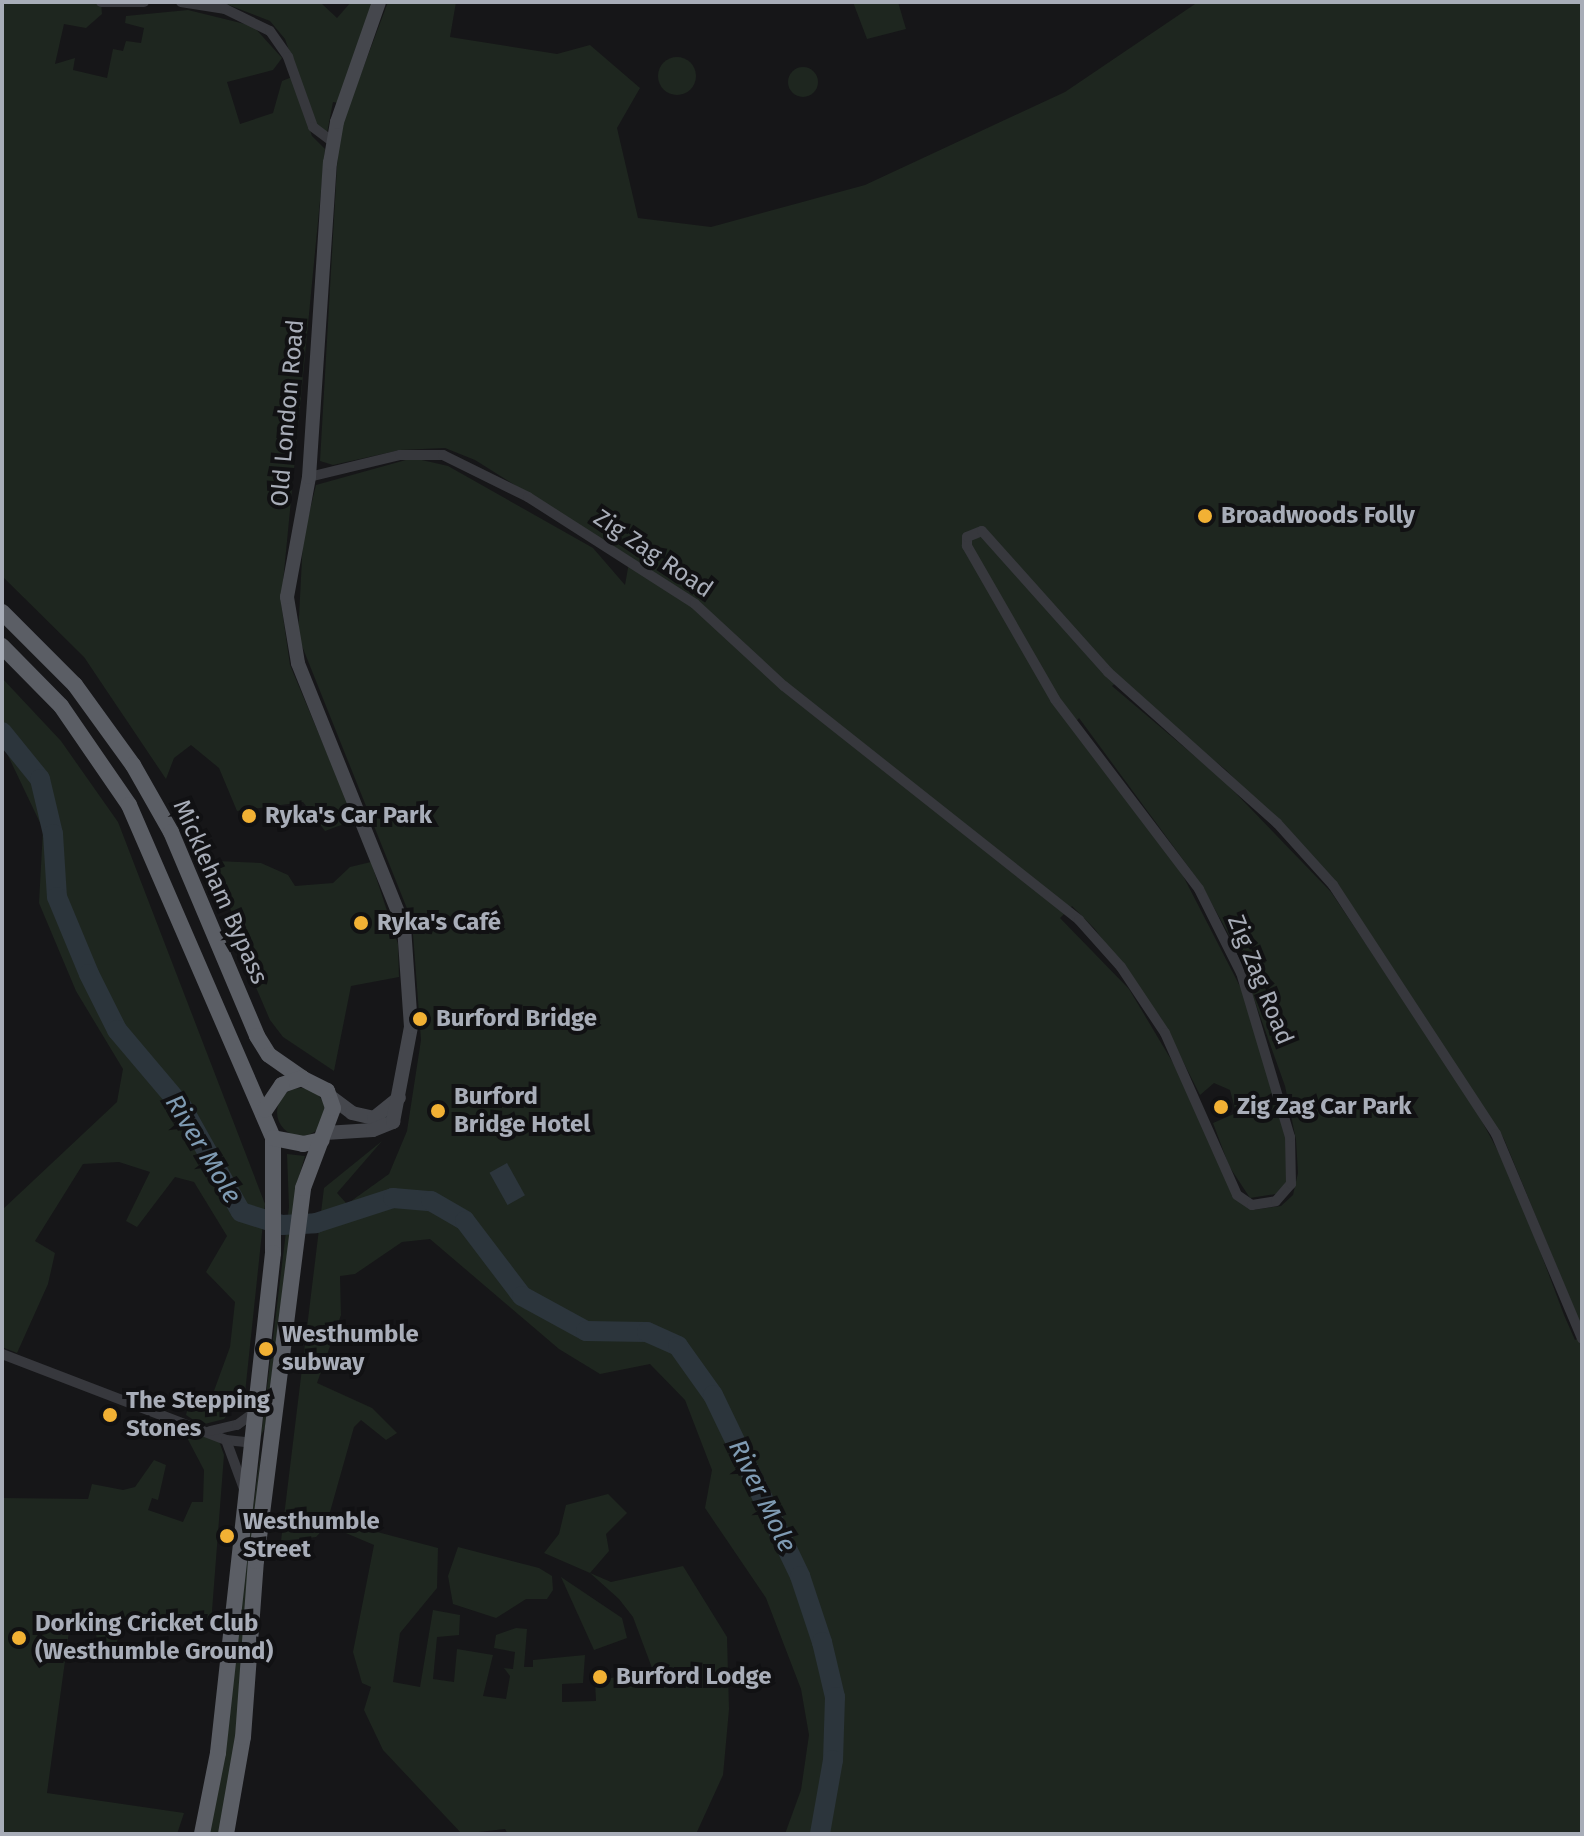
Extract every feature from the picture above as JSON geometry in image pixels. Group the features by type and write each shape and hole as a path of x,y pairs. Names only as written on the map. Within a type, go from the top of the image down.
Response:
{"highway":[{"name":"Mickleham Bypass","path":"2,612 75,685 133,765 171,832 257,1036 269,1055 302,1078"},
{"name":"Mickleham Bypass","path":"2,646 61,706 129,805 265,1110"},
{"path":"202,1834 218,1753 273,1253 277,1205 273,1138 265,1110 282,1085 302,1078 320,1084 331,1097 324,1136 301,1208 256,1561 243,1737 226,1834"},
{"path":"273,1138 303,1144 324,1136"}],"main road":[{"name":"Old London Road","path":"379,2 333,142 309,477 287,577 292,642 404,927 411,1005 399,1098"},
{"path":"331,1097 352,1113 374,1118 399,1098"},
{"path":"324,1136 387,1126 399,1098"}],"street":[{"path":"101,2 144,2"},
{"path":"181,2 225,9 270,31 288,57 313,127 333,142"},
{"name":"Zig Zag Road","path":"309,477 400,455 443,455 528,497 695,604 784,686 1079,920 1121,967 1165,1033 1237,1195 1252,1205 1276,1201 1291,1184 1290,1137 1241,973 1199,889 1055,699 967,546 974,532 989,535 1108,672 1267,814 1333,885 1481,1106 1511,1164 1582,1339"},
{"path":"2,1354 226,1440 251,1445 275,1426"},
{"path":"204,1432 237,1425 255,1412"},
{"path":"226,1440 245,1491"}],"shaded area":[{"path":"2,2 101,2 102,14 86,28 64,24 55,64 75,58 73,70 107,78 113,49 123,51 126,41 141,43 144,28 125,23 126,16 188,10 253,26 282,58 273,70 227,82 240,124 273,113 282,81 292,77 312,136 325,149 281,603 290,665 355,820 325,831 303,802 237,811 219,768 191,745 174,758 166,779 84,657 2,576"},
{"path":"221,2 320,2 337,18 351,2 376,2 339,103 333,102 327,133 317,129 285,39 270,21"},
{"path":"388,2 456,2 450,37 557,54 590,45 640,88 617,128 638,218 711,227 865,185 1065,92 1198,2 1582,2 1582,1328 1504,1139 1341,889 1226,770 1117,682 1112,686 1223,780 1331,892 1470,1099 1513,1179 1575,1340 1582,1336 1582,1834 785,1834 801,1790 809,1735 801,1689 766,1598 705,1508 712,1470 685,1400 650,1364 600,1374 559,1349 430,1239 402,1242 355,1274 340,1276 341,1315 317,1383 372,1408 397,1433 386,1440 361,1420 354,1427 328,1519 438,1548 437,1588 400,1633 393,1682 420,1687 433,1610 460,1615 459,1635 437,1637 433,1679 454,1682 457,1649 493,1655 483,1696 506,1699 510,1676 504,1668 513,1669 515,1652 494,1648 496,1635 516,1628 527,1629 524,1667 533,1667 533,1660 585,1655 583,1683 562,1684 562,1702 596,1701 595,1682 652,1668 633,1617 619,1599 590,1573 611,1582 683,1566 727,1637 729,1709 723,1775 696,1834 508,1834 505,1829 462,1834 383,1750 364,1710 371,1687 362,1683 353,1652 374,1545 327,1525 316,1537 281,1541 324,1188 382,1141 337,1193 347,1204 389,1174 407,1131 421,1040 412,921 298,636 303,539 316,485 413,458 448,466 593,548 625,585 630,557 475,460 445,448 400,450 333,465 320,461 339,132","holes":["1079,718 1201,884 1235,946 1285,1086 1296,1140 1298,1173 1293,1195 1281,1206 1253,1210 1235,1198 1185,1083 1129,989 1060,918 1072,906 1094,928 1161,1018 1200,1095 1214,1083 1230,1090 1236,1113 1213,1123 1229,1166 1250,1198 1276,1194 1286,1185 1287,1136 1248,1002 1179,868 1074,724"]},
{"path":"853,2 898,2 906,29 867,39"},
{"path":"677,57 690,63 696,76 690,89 677,95 664,89 658,76 664,63"},
{"path":"803,67 814,71 818,82 814,93 803,97 792,93 788,82 792,71"},
{"path":"2,678 61,741 118,822 265,1204 245,1393 224,1419 201,1425 186,1415 188,1407 200,1412 211,1399 230,1347 235,1302 206,1272 227,1236 194,1182 175,1177 137,1227 126,1221 150,1172 119,1162 83,1164 35,1241 55,1253 48,1284 17,1353 2,1347 2,1210 117,1102 123,1069 76,991 39,903 43,829 2,743"},
{"path":"216,861 261,863 288,875 295,886 333,883 350,867 371,862 398,944 399,977 351,986 334,1071 283,1037 270,1020 249,971"},
{"path":"301,1088 318,1095 325,1112 318,1129 301,1136 284,1129 277,1112 284,1095"},
{"path":"287,1154 305,1156 296,1187 265,1427 261,1436 289,1207"},
{"path":"507,1163 525,1195 507,1205 490,1173"},
{"path":"183,1430 219,1441 224,1455 211,1624 116,1620 119,1636 111,1658 100,1661 93,1614 71,1617 47,1793 184,1813 177,1834 2,1834 2,1498 88,1499 92,1484 123,1490 135,1487 154,1460 166,1465 158,1500 152,1498 148,1510 183,1522 192,1502 203,1502 204,1470"},
{"path":"261,1449 236,1749 219,1834 208,1834"},
{"path":"608,1494 627,1513 606,1534 609,1551 590,1573 544,1553 559,1534 566,1505"},
{"path":"458,1547 539,1568 552,1576 553,1590 547,1599 526,1599 496,1618 453,1604 448,1576"},
{"path":"561,1577 622,1618 627,1638 594,1650"}],"waterway":[{"name":"River Mole","path":"2,732 40,779 53,834 57,897 89,974 117,1030 182,1107 241,1212 282,1225 316,1223 393,1198 431,1201 465,1221 522,1296 586,1331 647,1332 678,1346 713,1395 800,1576 822,1642 835,1697 833,1760 820,1834"}],"place":[{"name":"Broadwoods Folly","path":"1205,516"},
{"name":"Ryka's Car Park","path":"249,816"},
{"name":"Ryka's Café","path":"361,923"},
{"name":"Burford Bridge","path":"420,1019"},
{"name":"Zig Zag Car Park","path":"1221,1107"},
{"name":"Burford Bridge Hotel","path":"438,1111"},
{"name":"Westhumble subway","path":"266,1349"},
{"name":"The Stepping Stones","path":"110,1415"},
{"name":"Westhumble Street","path":"227,1536"},
{"name":"Dorking Cricket Club (Westhumble Ground)","path":"19,1638"},
{"name":"Burford Lodge","path":"600,1677"}]}
